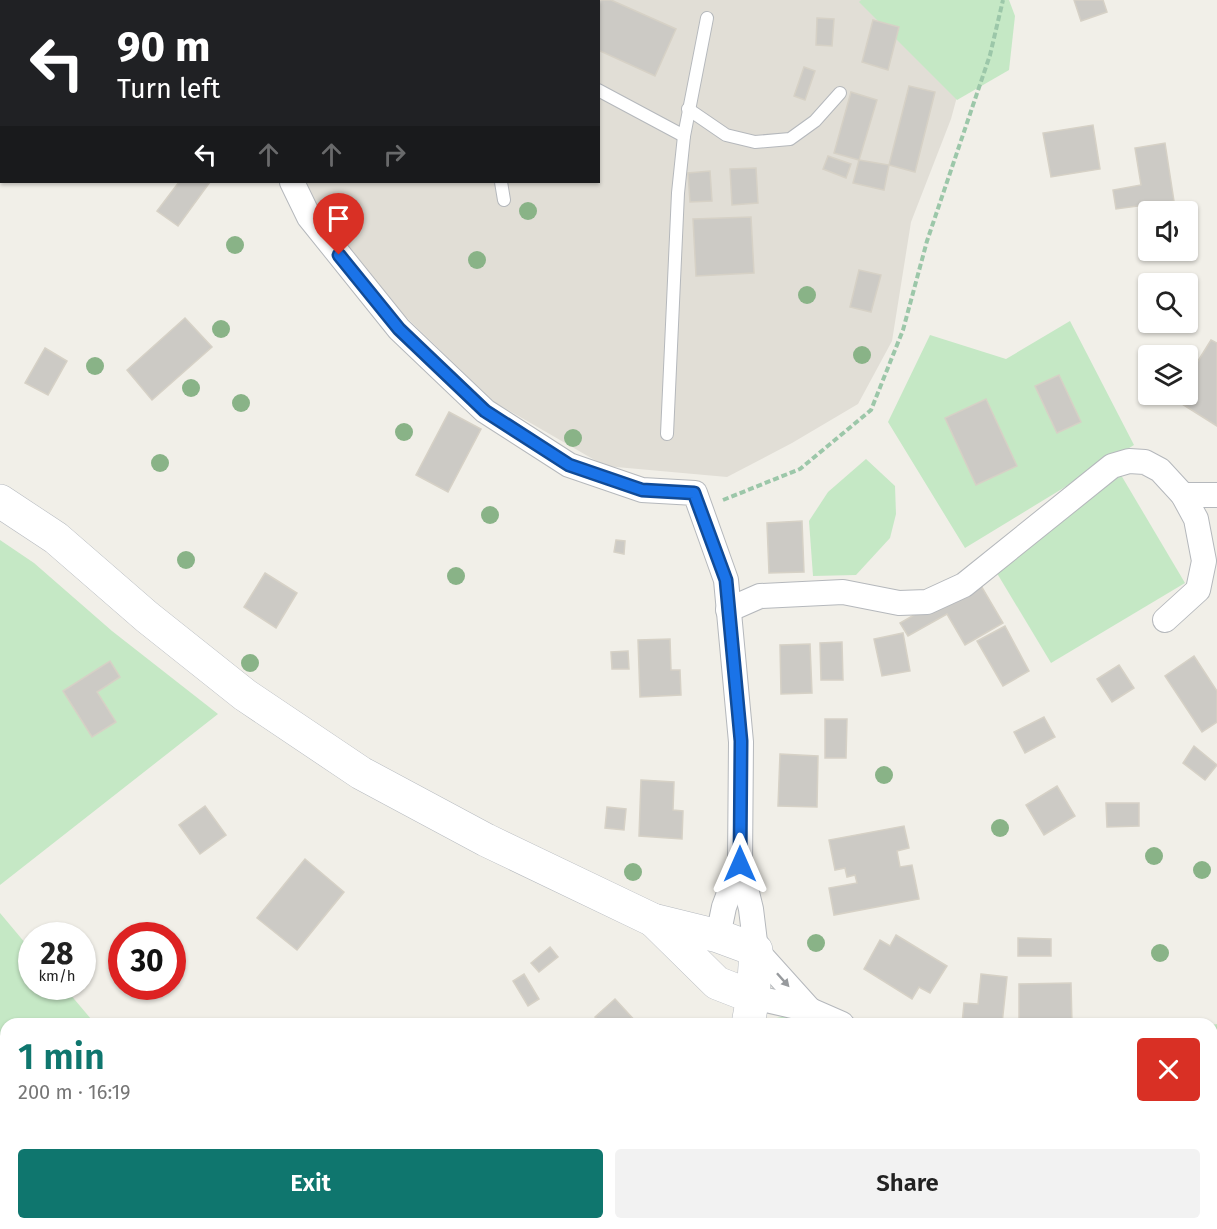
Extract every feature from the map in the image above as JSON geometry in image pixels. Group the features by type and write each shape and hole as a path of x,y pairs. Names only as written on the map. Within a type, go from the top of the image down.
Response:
{"street":[{"path":"292,183 309,217 399,329 485,411 569,465 642,490 694,493 726,580 741,741 740,864 751,909 756,950 751,1011"},
{"path":"728,610 760,596 843,592 899,603 927,602 964,585 1112,466 1129,460 1145,462 1160,470 1183,495 1196,519 1204,561 1198,590 1165,620"},
{"path":"1183,495 1217,495"},
{"path":"0,501 56,538 147,617 245,694 361,773 486,840 653,920 718,936 756,950 810,1010 828,1018"},
{"path":"726,1018 717,982 718,936 724,907 740,864"},
{"path":"653,920 717,982 751,1011 810,1010"}],"lane":[{"path":"667,434 678,194 688,109 708,18"},
{"path":"600,91 684,136"},
{"path":"688,109 726,135 755,142 790,139 815,122 840,93"},
{"path":"501,183 504,200"}],"path":[{"path":"700,509 800,469 871,410 905,323 927,241 990,55 1003,0"}],"shaded area":[{"path":"600,0 983,0 951,119 911,222 892,341 858,404 792,443 727,477 605,466 494,402 405,316 315,204 304,183 600,183"}],"green space":[{"path":"861,0 1009,0 1015,16 1009,70 957,100 859,2"},
{"path":"1070,321 1134,445 965,548 888,422 930,335 1006,359"},
{"path":"866,459 895,486 896,514 890,538 856,575 813,576 809,521 828,492"},
{"path":"1121,475 1185,583 1051,663 986,555"},
{"path":"0,540 34,563 112,631 218,714 0,885"},
{"path":"0,913 18,934 18,1000 75,1000 90,1018 0,1018"},
{"path":"797,1014 811,1018 776,1018"}],"building":[{"path":"600,0 611,0 676,29 655,76 600,51"},
{"path":"1074,0 1103,0 1107,12 1081,21"},
{"path":"817,18 834,19 832,46 816,45"},
{"path":"873,20 899,27 888,70 862,62"},
{"path":"804,67 815,71 805,100 794,96"},
{"path":"909,86 935,92 915,172 889,165"},
{"path":"851,92 877,100 859,160 834,153"},
{"path":"1093,125 1100,169 1051,177 1043,133"},
{"path":"1165,143 1174,201 1138,201 1138,206 1116,209 1113,190 1141,185 1135,148"},
{"path":"828,156 851,164 846,178 823,169"},
{"path":"859,160 889,165 884,190 853,183"},
{"path":"756,168 758,203 732,205 730,169"},
{"path":"710,171 712,201 690,202 688,173"},
{"path":"178,183 209,183 178,226 157,211"},
{"path":"751,217 754,273 696,276 693,219"},
{"path":"859,270 881,275 871,312 850,307"},
{"path":"185,318 212,347 152,400 127,370"},
{"path":"1211,340 1217,343 1217,426 1184,405 1198,405 1198,361"},
{"path":"45,348 67,361 48,395 25,383"},
{"path":"1059,375 1081,422 1057,433 1035,386"},
{"path":"986,399 1017,466 976,485 945,418"},
{"path":"449,412 481,429 448,492 416,475"},
{"path":"802,521 804,572 769,573 767,523"},
{"path":"616,540 625,541 624,554 614,552"},
{"path":"265,573 297,593 276,628 244,607"},
{"path":"977,579 1003,623 965,645 947,614 908,636 900,623"},
{"path":"1005,626 1029,671 1003,686 977,641"},
{"path":"903,633 910,671 882,676 874,639"},
{"path":"670,639 671,670 680,670 681,695 640,697 638,640"},
{"path":"842,642 843,680 821,680 820,643"},
{"path":"810,644 812,693 781,694 780,645"},
{"path":"628,651 629,669 612,669 611,652"},
{"path":"1194,656 1217,691 1217,722 1202,732 1165,676"},
{"path":"110,661 120,677 97,692 116,722 92,737 63,691"},
{"path":"1119,665 1134,688 1112,702 1097,679"},
{"path":"1044,717 1055,737 1025,753 1014,732"},
{"path":"825,719 847,719 846,758 825,758"},
{"path":"1194,746 1217,765 1205,780 1183,763"},
{"path":"780,754 818,756 817,807 778,806"},
{"path":"641,780 674,782 673,810 683,811 682,839 639,836"},
{"path":"1057,786 1075,816 1044,835 1026,805"},
{"path":"1106,803 1139,803 1139,826 1107,827"},
{"path":"205,806 226,835 200,854 179,825"},
{"path":"607,807 626,809 624,830 605,828"},
{"path":"904,826 909,848 897,851 900,867 912,865 919,899 834,915 829,888 857,883 855,875 847,877 845,868 835,870 829,840"},
{"path":"305,859 344,892 297,950 257,918"},
{"path":"896,935 947,966 930,993 919,987 912,999 864,969 880,940 890,946"},
{"path":"1018,938 1051,939 1051,956 1018,956"},
{"path":"550,947 558,957 539,972 531,963"},
{"path":"524,974 539,999 528,1006 513,981"},
{"path":"981,974 1007,977 1003,1018 963,1018 964,1003 978,1004"},
{"path":"1071,983 1072,1018 1019,1018 1019,984"},
{"path":"615,999 632,1018 596,1018"}],"route":[{"path":"339,255 399,329 485,411 569,465 642,490 694,493 726,580 741,741 740,864"}]}
